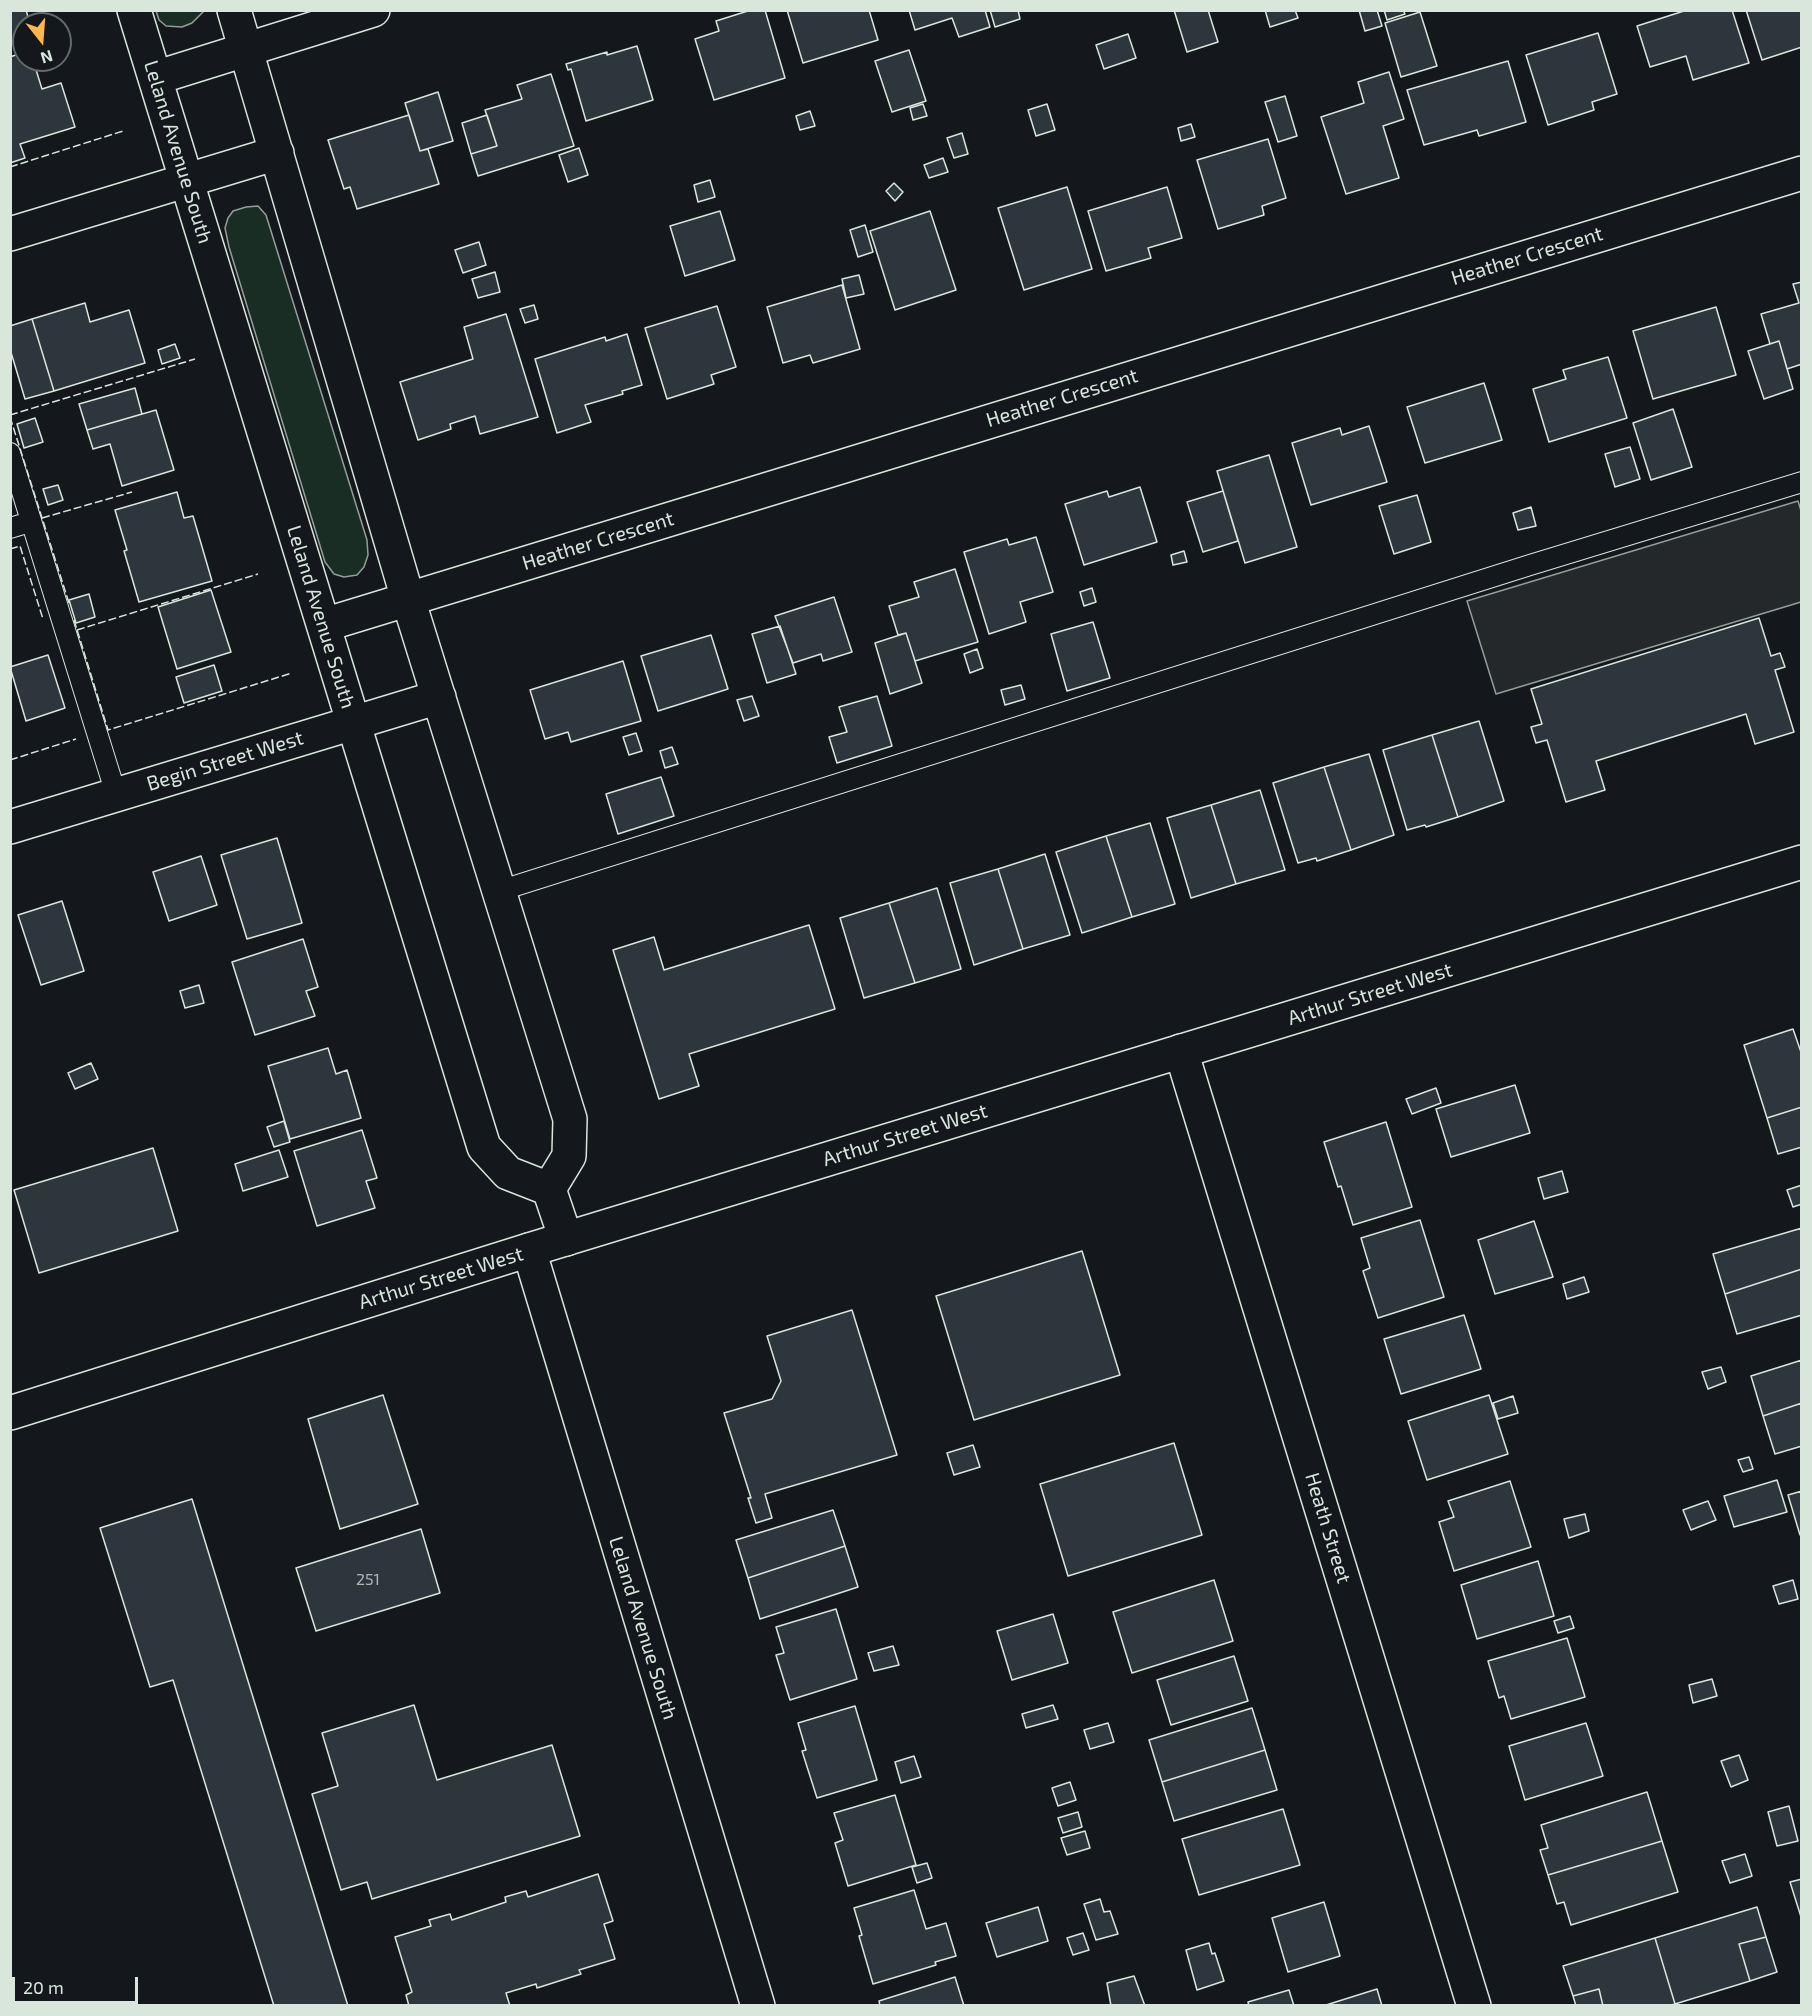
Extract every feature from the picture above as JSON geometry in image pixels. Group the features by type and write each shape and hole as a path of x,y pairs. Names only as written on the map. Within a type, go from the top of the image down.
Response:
{"street":[{"name":"Leland Avenue South","path":"134,10 484,1147 508,1173 549,1189"},
{"path":"234,10 408,599 570,1119 569,1156 549,1189 566,1239"},
{"path":"155,78 373,10"},
{"path":"10,234 277,153"},
{"name":"Heather Crescent","path":"324,625 1802,172"},
{"name":"Begin Street West","path":"10,827 353,722 440,698"},
{"name":"Arthur Street West","path":"10,1413 529,1250 1802,862"},
{"name":"Heath Street","path":"1181,1051 1474,2006"},
{"name":"Leland Avenue South","path":"529,1250 758,2006"}],"lane":[{"path":"10,453 116,794"},
{"path":"499,891 1530,565 1802,482"},
{"path":"10,528 30,522"}],"green space":[{"path":"156,10 204,11 192,23 182,27 166,26 159,20"},
{"path":"258,206 266,215 367,540 368,555 364,567 357,575 344,577 334,574 325,562 229,247 225,228 228,218 233,211"}],"shaded area":[{"path":"1798,501 1802,514 1801,602 1496,694 1467,601"}],"building":[{"path":"10,10 26,10 27,12 12,12 12,41 10,42"},
{"path":"751,10 765,10 785,78 714,100 695,39 719,31 716,21"},
{"path":"787,10 869,10 878,40 803,63"},
{"path":"909,10 985,10 990,27 959,37 952,18 915,30"},
{"path":"990,10 1018,10 1020,19 995,27"},
{"path":"1174,10 1208,10 1218,42 1187,52"},
{"path":"1265,10 1295,10 1298,18 1270,27"},
{"path":"1359,10 1377,10 1382,26 1365,31"},
{"path":"1384,10 1403,10 1405,14 1387,20"},
{"path":"1687,10 1732,10 1749,63 1693,80 1686,56 1650,67 1637,26"},
{"path":"1746,10 1802,10 1802,47 1762,60"},
{"path":"1420,12 1437,66 1401,77 1385,23"},
{"path":"1598,33 1617,94 1592,102 1594,110 1548,125 1526,55"},
{"path":"1128,34 1136,58 1104,69 1096,45"},
{"path":"637,46 653,100 586,121 571,69 568,70 566,64"},
{"path":"909,50 926,101 892,112 875,61"},
{"path":"12,56 12,72 37,72 42,89 61,83 75,127 20,144 25,158 10,163 10,57"},
{"path":"1508,61 1526,122 1479,136 1477,130 1424,145 1407,90"},
{"path":"1389,72 1404,119 1383,126 1399,178 1346,194 1321,117 1364,103 1358,82"},
{"path":"551,74 574,146 478,176 471,154 497,146 485,110 522,99 517,85"},
{"path":"438,92 453,141 420,151 405,103"},
{"path":"1285,96 1297,136 1278,142 1265,102"},
{"path":"923,104 927,116 913,120 910,108"},
{"path":"1047,104 1055,130 1036,136 1028,110"},
{"path":"810,111 815,126 800,130 796,116"},
{"path":"409,115 420,151 428,149 439,184 357,209 350,187 344,189 328,140"},
{"path":"487,115 497,146 471,154 462,123"},
{"path":"1191,124 1195,137 1181,141 1178,128"},
{"path":"962,133 968,154 954,158 947,138"},
{"path":"1268,139 1286,198 1262,206 1264,215 1218,229 1197,160"},
{"path":"579,148 588,175 568,182 559,155"},
{"path":"943,158 948,172 929,178 924,165"},
{"path":"710,180 715,197 698,202 694,185"},
{"path":"894,183 903,192 895,201 886,191"},
{"path":"1067,187 1092,269 1024,290 998,208"},
{"path":"1167,187 1182,238 1148,248 1151,258 1106,271 1088,211"},
{"path":"720,211 735,260 685,276 670,226"},
{"path":"930,211 956,290 895,310 870,231"},
{"path":"865,225 873,252 858,257 850,230"},
{"path":"479,242 486,265 463,273 455,250"},
{"path":"495,272 500,292 478,298 472,279"},
{"path":"859,275 864,294 846,298 842,279"},
{"path":"1802,282 1802,364 1787,369 1779,341 1770,344 1761,314 1799,303 1793,284"},
{"path":"842,285 860,349 813,363 810,355 783,363 767,307"},
{"path":"85,303 90,322 129,310 145,363 54,391 32,319"},
{"path":"534,305 538,319 525,323 520,309"},
{"path":"717,306 736,367 711,375 714,384 667,399 645,328"},
{"path":"1716,307 1736,375 1653,399 1633,331"},
{"path":"506,314 538,417 480,434 475,416 450,424 451,429 418,440 400,382 473,359 464,327"},
{"path":"32,319 54,391 25,399 10,349 10,326"},
{"path":"627,334 642,385 622,391 623,394 585,405 591,422 557,433 535,359 605,337 606,341"},
{"path":"1779,341 1793,389 1764,399 1748,351"},
{"path":"175,344 180,358 162,364 158,350"},
{"path":"1608,357 1627,418 1549,442 1533,389 1566,379 1563,370"},
{"path":"1484,383 1502,440 1425,463 1407,407"},
{"path":"135,388 142,414 87,430 79,404"},
{"path":"1673,409 1692,467 1651,480 1633,423"},
{"path":"156,410 174,470 122,486 110,444 93,449 87,430"},
{"path":"35,418 43,442 24,448 17,424"},
{"path":"1369,426 1387,482 1311,505 1292,443 1340,428 1342,435"},
{"path":"1630,447 1640,479 1615,487 1605,454"},
{"path":"1269,455 1297,547 1245,563 1217,471"},
{"path":"58,485 63,500 48,505 43,489"},
{"path":"1140,487 1157,542 1084,565 1065,504 1107,491 1109,497"},
{"path":"1223,491 1238,541 1203,552 1187,502"},
{"path":"177,492 184,518 193,516 212,581 139,602 115,510"},
{"path":"1417,495 1431,542 1394,554 1379,506"},
{"path":"1531,507 1536,526 1518,530 1513,513"},
{"path":"1036,537 1053,592 1020,602 1026,622 989,634 964,552 1007,539 1009,545"},
{"path":"1184,551 1187,562 1173,565 1171,555"},
{"path":"955,569 978,642 915,661 906,633 898,635 889,606 919,597 914,582"},
{"path":"1092,588 1096,602 1084,606 1080,592"},
{"path":"211,590 231,652 177,669 158,607"},
{"path":"89,594 95,617 76,623 69,600"},
{"path":"834,597 852,652 823,661 821,654 793,663 775,616"},
{"path":"1759,618 1771,656 1780,653 1785,667 1775,670 1794,732 1755,744 1746,714 1596,761 1605,790 1566,802 1547,740 1536,743 1531,727 1542,724 1531,689"},
{"path":"1093,622 1110,678 1067,691 1051,634"},
{"path":"780,626 796,674 767,683 752,634"},
{"path":"906,633 922,683 890,694 875,643"},
{"path":"711,635 728,689 658,711 641,656"},
{"path":"977,649 983,668 970,673 964,654"},
{"path":"48,655 65,708 26,721 10,667"},
{"path":"623,661 641,721 571,742 568,732 545,739 530,690"},
{"path":"214,665 222,691 184,703 176,677"},
{"path":"1021,685 1025,699 1005,705 1001,690"},
{"path":"752,696 759,716 744,721 737,700"},
{"path":"877,696 892,746 837,763 829,737 847,732 839,707"},
{"path":"1479,721 1504,801 1458,817 1432,735"},
{"path":"636,733 642,751 629,755 623,737"},
{"path":"1432,735 1458,817 1407,830 1383,750"},
{"path":"672,747 678,764 665,768 660,751"},
{"path":"1369,754 1394,835 1351,850 1324,767"},
{"path":"1324,767 1351,850 1317,861 1316,858 1298,863 1273,783"},
{"path":"661,777 674,816 618,834 606,794"},
{"path":"1260,790 1285,870 1236,884 1211,805"},
{"path":"1211,805 1236,884 1191,898 1167,818"},
{"path":"1150,823 1175,904 1132,917 1106,836"},
{"path":"1106,836 1132,917 1082,933 1056,852"},
{"path":"277,838 302,923 247,939 221,855"},
{"path":"1045,854 1070,935 1023,949 998,869"},
{"path":"201,856 217,905 169,921 153,872"},
{"path":"998,869 1023,949 974,965 950,883"},
{"path":"937,888 961,969 915,983 889,903"},
{"path":"62,901 84,971 41,985 18,915"},
{"path":"889,903 915,983 864,998 840,918"},
{"path":"809,925 835,1009 689,1054 699,1086 659,1099 613,950 654,937 664,970"},
{"path":"303,939 318,987 306,991 315,1016 255,1035 232,962"},
{"path":"199,985 204,1003 185,1008 180,991"},
{"path":"1793,1029 1802,1055 1802,1107 1767,1118 1744,1045"},
{"path":"328,1048 336,1074 347,1070 361,1118 290,1139 268,1066"},
{"path":"91,1063 98,1079 75,1089 68,1073"},
{"path":"1515,1085 1530,1133 1451,1157 1436,1109"},
{"path":"1436,1088 1441,1103 1412,1114 1406,1099"},
{"path":"1802,1107 1802,1147 1778,1154 1767,1118"},
{"path":"284,1121 290,1142 274,1147 267,1127"},
{"path":"1386,1122 1412,1207 1353,1225 1324,1142"},
{"path":"362,1130 377,1178 366,1181 375,1208 317,1226 294,1151"},
{"path":"153,1148 178,1231 39,1273 14,1190"},
{"path":"279,1150 288,1177 243,1191 235,1164"},
{"path":"1562,1171 1568,1192 1544,1199 1538,1178"},
{"path":"1802,1185 1802,1204 1793,1207 1787,1190"},
{"path":"1420,1220 1444,1297 1378,1318 1363,1271 1370,1268 1361,1238"},
{"path":"1534,1221 1553,1277 1495,1294 1478,1240"},
{"path":"1802,1228 1802,1269 1725,1294 1713,1254"},
{"path":"1082,1251 1120,1375 974,1420 936,1296"},
{"path":"1802,1269 1802,1315 1737,1334 1725,1294"},
{"path":"1584,1277 1589,1292 1567,1299 1563,1284"},
{"path":"852,1310 897,1455 765,1494 772,1518 756,1523 748,1498 751,1498 724,1413 772,1399 781,1381 767,1336"},
{"path":"1464,1315 1481,1369 1401,1394 1384,1339"},
{"path":"1802,1360 1802,1403 1763,1416 1751,1376"},
{"path":"1721,1367 1726,1382 1708,1389 1702,1372"},
{"path":"383,1395 418,1504 340,1529 308,1419"},
{"path":"1489,1395 1508,1454 1427,1480 1408,1421"},
{"path":"1513,1396 1518,1413 1498,1419 1493,1403"},
{"path":"1802,1403 1802,1446 1775,1454 1763,1416"},
{"path":"1174,1443 1202,1535 1068,1576 1040,1484"},
{"path":"973,1445 980,1467 954,1475 947,1453"},
{"path":"1749,1457 1753,1469 1743,1472 1738,1460"},
{"path":"1777,1480 1787,1512 1734,1527 1724,1496"},
{"path":"1510,1481 1531,1547 1454,1571 1439,1522 1454,1517 1448,1501"},
{"path":"1802,1491 1802,1534 1800,1535 1788,1495"},
{"path":"192,1499 348,2006 274,2006 173,1680 150,1687 100,1528"},
{"path":"1708,1501 1716,1520 1691,1530 1683,1510"},
{"path":"833,1510 845,1546 748,1578 736,1540"},
{"path":"1585,1514 1589,1531 1569,1538 1564,1519"},
{"path":"421,1529 440,1593 316,1631 296,1568"},
{"path":"845,1546 858,1587 760,1619 748,1578"},
{"path":"1538,1561 1554,1616 1477,1639 1461,1585"},
{"path":"1214,1580 1233,1641 1132,1673 1113,1612"},
{"path":"1793,1580 1798,1599 1779,1604 1773,1586"},
{"path":"836,1609 857,1679 790,1700 776,1655 784,1653 776,1627"},
{"path":"1053,1614 1068,1663 1012,1680 997,1631"},
{"path":"1570,1616 1574,1628 1558,1633 1554,1621"},
{"path":"1567,1638 1585,1697 1511,1719 1504,1696 1499,1698 1488,1661"},
{"path":"893,1646 899,1665 874,1671 868,1653"},
{"path":"1234,1656 1248,1701 1171,1725 1157,1680"},
{"path":"1712,1679 1717,1696 1693,1703 1689,1685"},
{"path":"414,1705 437,1780 552,1745 580,1836 372,1899 367,1882 341,1890 312,1794 338,1786 322,1733"},
{"path":"1053,1705 1058,1719 1026,1728 1022,1714"},
{"path":"855,1706 877,1780 817,1798 802,1751 806,1750 798,1723"},
{"path":"1252,1708 1265,1750 1162,1782 1149,1740"},
{"path":"1108,1723 1114,1742 1090,1749 1084,1730"},
{"path":"1586,1723 1603,1776 1525,1800 1509,1746"},
{"path":"1265,1750 1277,1790 1174,1821 1162,1782"},
{"path":"1739,1755 1748,1780 1731,1787 1721,1761"},
{"path":"914,1756 921,1777 901,1783 895,1762"},
{"path":"1070,1782 1076,1800 1058,1806 1052,1788"},
{"path":"1647,1792 1662,1841 1548,1875 1540,1850 1548,1848 1541,1825"},
{"path":"895,1795 916,1865 848,1886 835,1843 843,1840 834,1813"},
{"path":"1789,1806 1798,1841 1777,1846 1768,1812"},
{"path":"1283,1809 1300,1865 1199,1895 1182,1839"},
{"path":"1078,1812 1082,1827 1063,1833 1058,1818"},
{"path":"1085,1831 1090,1848 1067,1855 1061,1838"},
{"path":"1662,1841 1678,1892 1571,1925 1564,1902 1557,1904 1548,1875"},
{"path":"1745,1854 1752,1876 1730,1883 1722,1861"},
{"path":"927,1863 932,1878 917,1883 912,1867"},
{"path":"598,1874 613,1921 604,1924 615,1959 579,1970 581,1974 537,1988 536,1984 506,1993 510,2006 409,2006 406,1995 412,1992 395,1937 431,1926 429,1920 450,1914 452,1920 506,1902 505,1897 526,1891 528,1897"},
{"path":"1802,1879 1802,1920 1790,1882"},
{"path":"914,1890 926,1929 946,1923 956,1956 935,1962 936,1965 873,1984 859,1936 862,1935 854,1908"},
{"path":"1100,1899 1104,1912 1110,1911 1118,1934 1096,1940 1084,1904"},
{"path":"1324,1902 1340,1956 1288,1972 1272,1918"},
{"path":"1038,1907 1048,1941 997,1957 986,1923"},
{"path":"1757,1907 1766,1937 1739,1944 1750,1981 1675,2004 1655,1938"},
{"path":"1083,1933 1089,1950 1073,1955 1067,1938"},
{"path":"1766,1937 1777,1972 1750,1981 1739,1944"},
{"path":"1655,1938 1675,2004 1668,2006 1603,2006 1599,1989 1573,1996 1563,1966"},
{"path":"1209,1943 1212,1954 1215,1953 1224,1981 1197,1990 1186,1950"},
{"path":"1134,1976 1145,2006 1111,2006 1107,1983"},
{"path":"955,1977 964,2006 880,2006 879,2001"},
{"path":"1377,1989 1382,2006 1323,2006"},
{"path":"1599,1989 1603,2006 1576,2006 1573,1996"},
{"path":"1289,1990 1294,2006 1249,2006 1248,2002"}],"fence":[{"path":"10,167 123,131"},
{"path":"10,415 195,359"},
{"path":"10,417 69,603"},
{"path":"42,518 132,492"},
{"path":"10,549 20,546 43,619"},
{"path":"77,630 258,574"},
{"path":"74,620 108,730 292,673"},
{"path":"10,760 76,739"}]}
